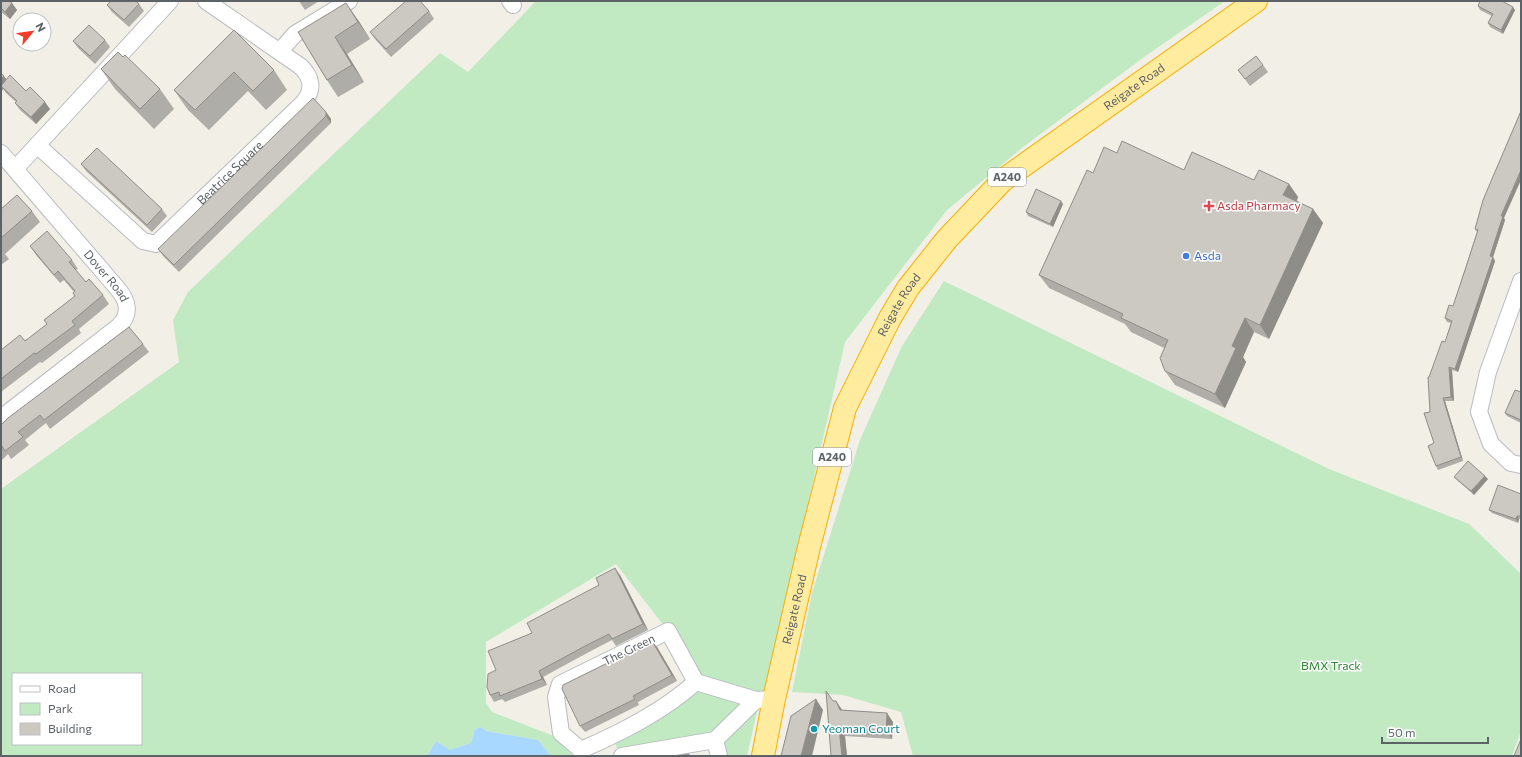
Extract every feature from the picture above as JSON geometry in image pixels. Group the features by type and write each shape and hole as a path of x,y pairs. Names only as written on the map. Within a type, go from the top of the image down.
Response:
{"highway":[{"name":"Reigate Road","path":"763,756 765,700 809,547 844,408 890,318 908,288 947,239 1002,180 1256,1"}],"street":[{"path":"15,169 170,1"},
{"name":"Beatrice Square","path":"37,145 143,241 156,244 308,97 311,84 306,72 280,51 206,1"},
{"path":"280,51 296,34 349,1"},
{"name":"Dover Road","path":"1,153 121,293 127,302 126,316 119,326 1,418"},
{"path":"1521,281 1488,372 1480,412 1490,444 1512,463 1521,465"},
{"name":"The Green","path":"668,631 696,682 675,701 613,737 582,753 561,732 556,697 560,684 668,631"},
{"path":"696,682 765,700"},
{"path":"613,737 621,756 715,740 765,700"},
{"path":"715,740 719,756"}],"green space":[{"path":"536,1 1225,1 1144,57 1023,147 947,210 845,342 765,692 756,700 757,712 747,756 719,756 715,740 620,756 613,737 696,682 668,631 616,564 486,642 486,703 492,712 554,736 573,756 551,756 538,740 486,731 481,727 475,729 471,743 450,750 436,741 427,756 1,756 1,489 179,362 173,320 188,292 440,53 468,72"},
{"name":"BMX Track","path":"944,281 1329,469 1469,524 1521,574 1521,731 1512,756 913,756 901,712 843,695 792,692 812,593 860,440 902,346"}],"water":[{"path":"481,727 486,731 538,740 551,756 427,756 436,741 450,750 471,743 475,729"}],"building":[{"path":"1,1 9,1 12,3 5,12 1,8"},
{"path":"111,1 136,1 139,4 124,20 107,5"},
{"path":"406,1 420,1 429,11 386,49 370,32"},
{"path":"1480,1 1502,1 1513,7 1501,30 1488,23 1493,14 1478,6"},
{"path":"346,3 358,22 335,37 352,65 327,80 298,32"},
{"path":"89,25 105,40 90,56 73,41"},
{"path":"234,30 274,70 253,91 234,72 195,110 174,90"},
{"path":"118,52 123,57 125,55 160,89 140,109 101,69"},
{"path":"1256,56 1263,65 1245,79 1238,70"},
{"path":"10,75 26,91 30,87 45,102 31,117 15,103 17,101 1,86"},
{"path":"313,98 326,112 326,116 174,265 158,249"},
{"path":"1521,111 1521,170 1501,216 1503,216 1490,256 1493,257 1455,369 1449,367 1451,397 1443,398 1461,457 1436,466 1428,446 1434,443 1424,413 1430,412 1428,377 1442,341 1445,342 1452,321 1445,318 1449,305 1453,306 1478,230 1475,229 1483,200"},
{"name":"Asda","path":"1122,141 1184,170 1192,152 1254,180 1259,170 1289,184 1283,195 1313,209 1260,325 1245,318 1232,346 1236,348 1215,394 1165,371 1160,358 1168,340 1121,318 1123,314 1039,275 1087,170 1093,173 1104,147 1117,153"},
{"path":"97,148 162,209 147,225 81,164"},
{"path":"1036,189 1061,201 1050,224 1026,212"},
{"path":"17,195 32,211 1,238 1,209"},
{"path":"47,231 72,260 69,262 86,282 89,279 103,295 72,321 75,325 36,354 34,353 1,379 1,350 20,335 25,341 47,324 44,320 75,296 73,293 75,291 58,271 54,275 30,246"},
{"path":"129,327 143,344 44,420 40,415 18,432 23,437 5,451 2,446 1,447 1,425 8,418"},
{"path":"1515,390 1521,392 1521,420 1505,413"},
{"path":"1468,461 1485,476 1471,491 1454,477"},
{"path":"1498,485 1521,494 1521,516 1517,516 1516,519 1489,510"},
{"path":"615,568 643,624 612,639 609,634 539,671 542,679 500,696 499,692 490,695 487,687 488,674 496,670 488,651 532,633 527,623 599,585 596,578"},
{"path":"652,641 672,675 633,696 635,699 580,726 562,689 563,685"},
{"path":"826,691 833,701 836,701 840,710 887,713 886,731 839,728 842,756 831,756"},
{"path":"816,699 801,756 781,756 791,716"},
{"path":"1521,739 1521,756 1514,756"},
{"path":"689,754 689,756 677,756"}],"place":[{"name":"Asda Pharmacy","path":"1209,206"},
{"name":"Asda","path":"1186,256"},
{"name":"Yeoman Court","path":"814,729"}]}
